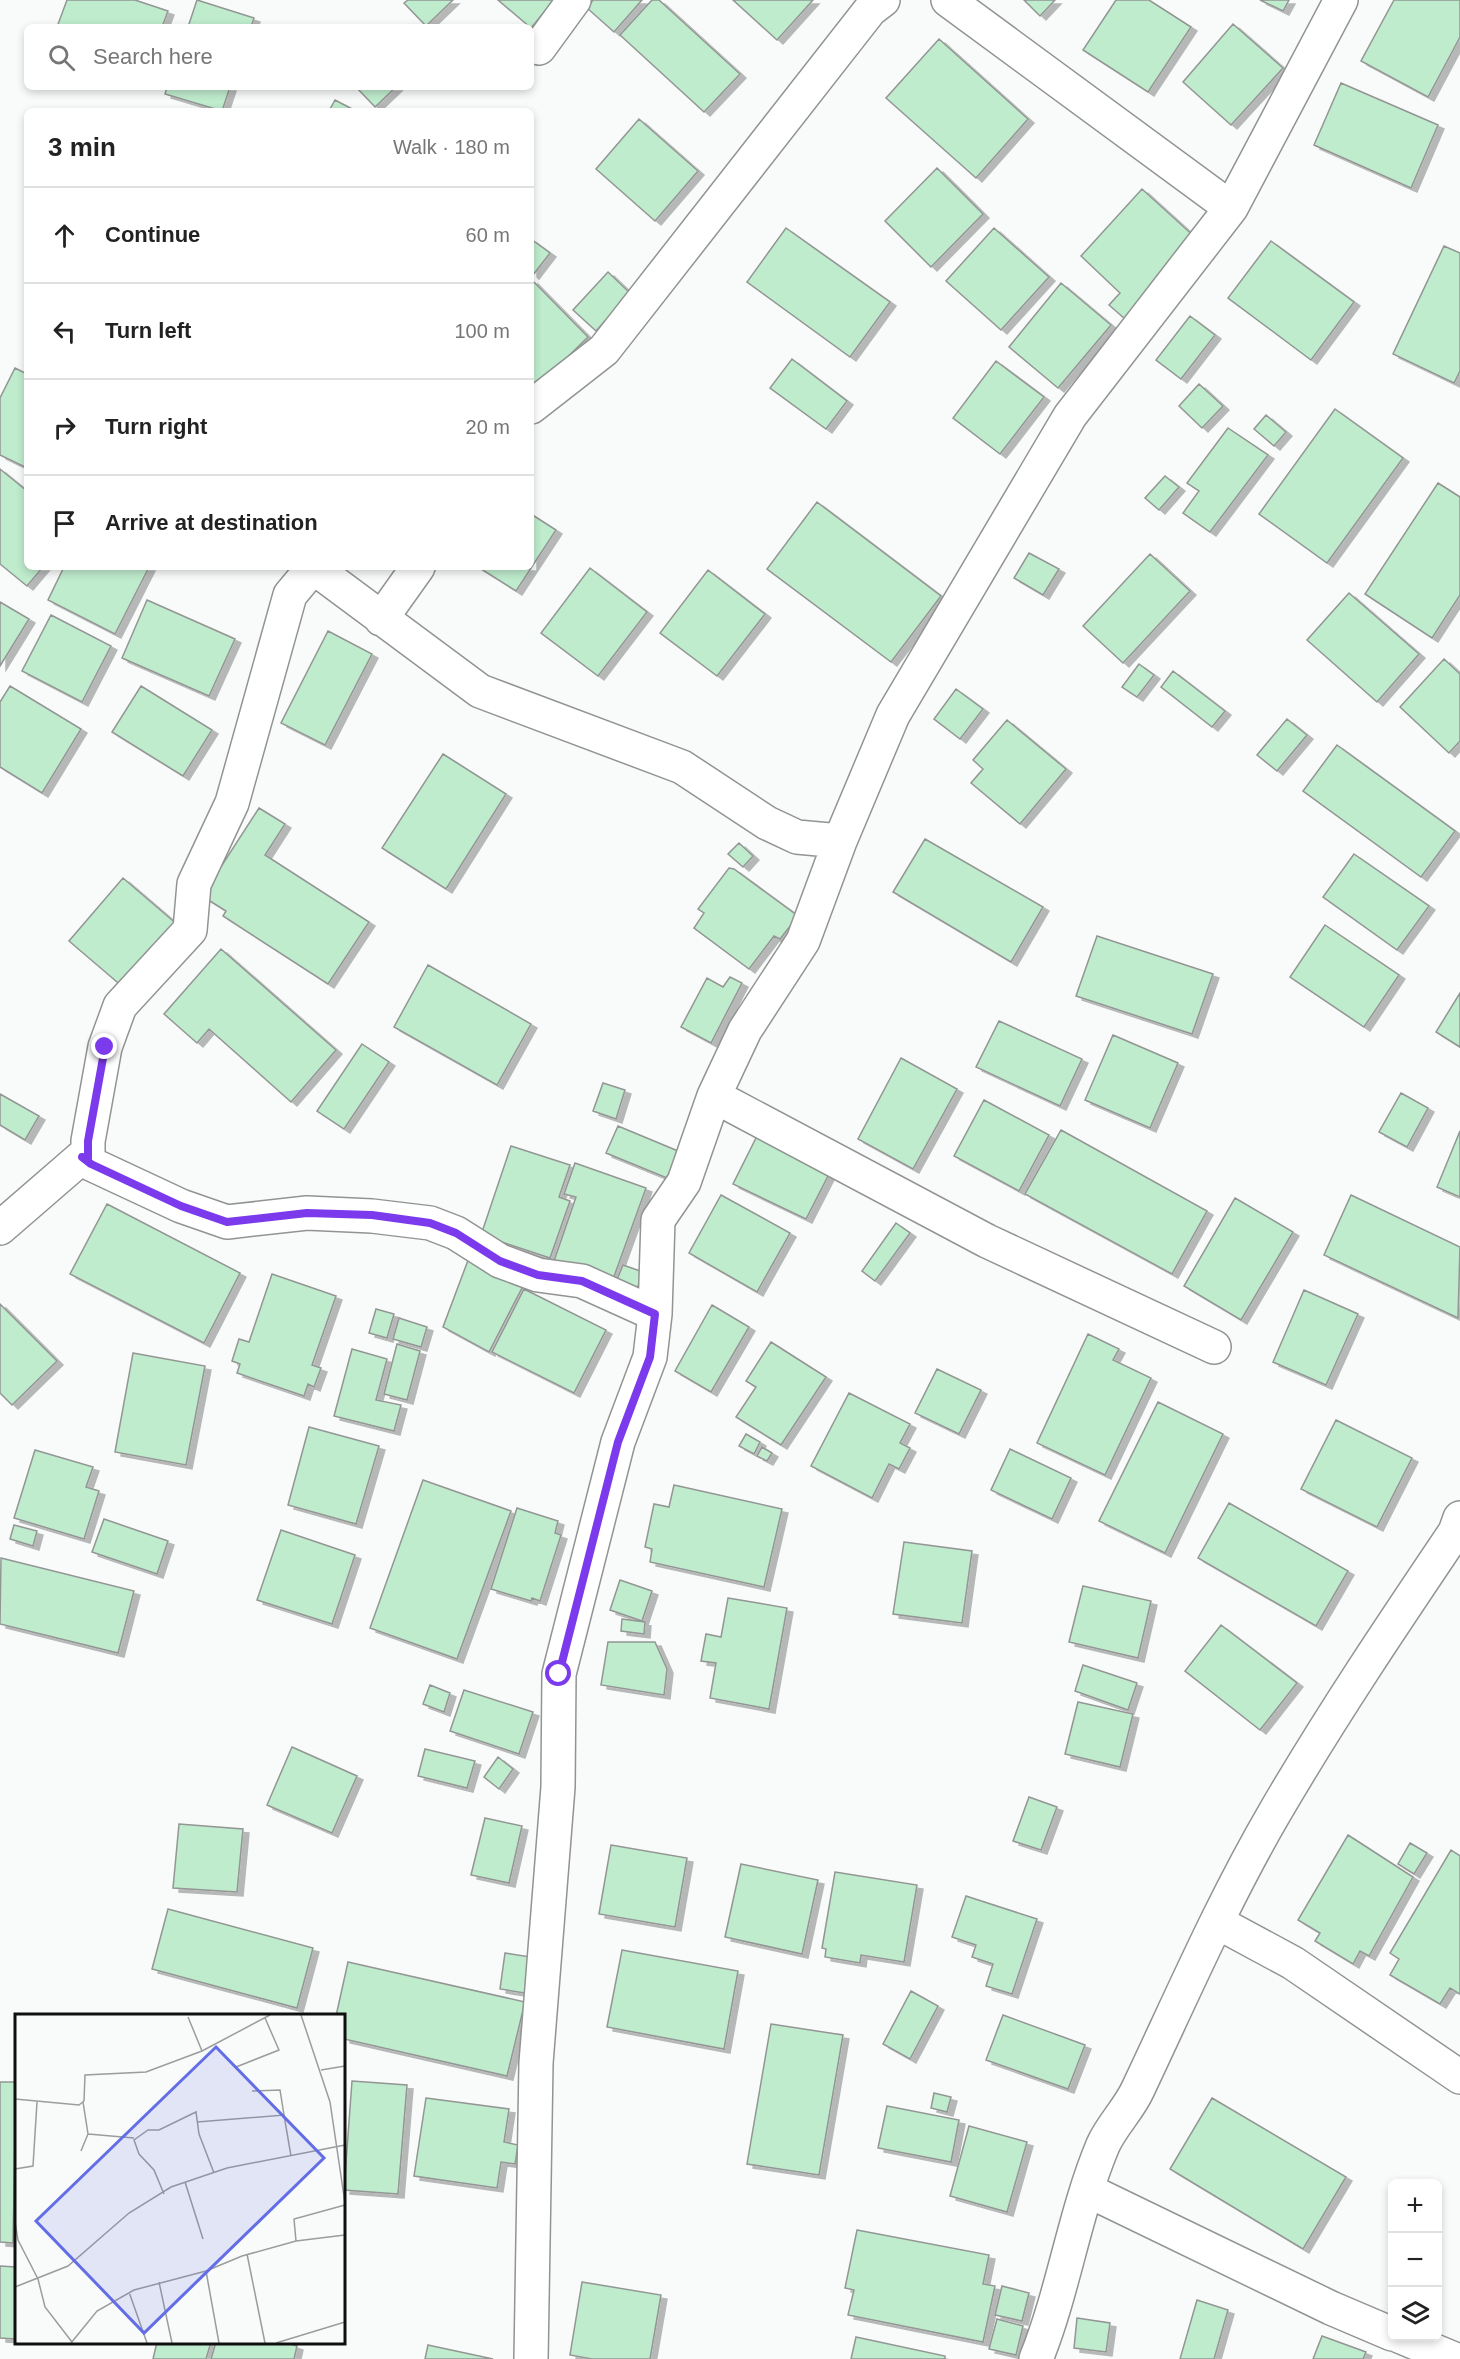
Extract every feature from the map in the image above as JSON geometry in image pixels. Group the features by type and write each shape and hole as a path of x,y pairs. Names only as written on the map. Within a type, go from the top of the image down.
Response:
{"street":[{"path":"539,48 574,0"},
{"path":"534,405 604,350 863,19 883,0"},
{"path":"948,0 1231,208"},
{"path":"531,2359 536,2063 558,1787 559,1674 618,1442 650,1357 655,1314 658,1220 684,1182 714,1096 745,1030 802,941 840,841 893,715 1070,416 1231,208 1341,0"},
{"path":"82,1157 88,1158 88,1141 105,1047 120,1006 190,930 194,884 232,802 290,595 310,570"},
{"path":"315,570 480,691 682,767 767,823 797,837 840,841"},
{"path":"381,619 416,570"},
{"path":"714,1096 987,1241 1214,1347"},
{"path":"0,1228 82,1157"},
{"path":"82,1157 91,1164 181,1206 227,1222 307,1213 372,1215 430,1223 456,1233 500,1261 538,1275 582,1281 655,1314"},
{"path":"1036,2359 1051,2321 1087,2190 1104,2143 1134,2097 1216,1922 1275,1813 1347,1696 1458,1530"},
{"path":"1216,1922 1293,1963 1460,2077"},
{"path":"1087,2190 1331,2308 1388,2332"},
{"path":"1409,2341 1454,2359"}],"building":[{"path":"67,0 135,0 168,11 163,24 58,24"},
{"path":"197,0 254,18 252,24 189,24"},
{"path":"408,0 453,0 428,24 424,24 404,3"},
{"path":"498,0 554,0 534,24 526,24"},
{"path":"593,0 642,0 614,32 587,8"},
{"path":"652,0 659,0 740,74 704,112 620,35"},
{"path":"733,0 813,0 777,40"},
{"path":"1024,0 1055,0 1040,16"},
{"path":"1116,0 1149,0 1191,27 1148,92 1083,50"},
{"path":"1260,0 1289,0 1283,11"},
{"path":"1394,0 1460,0 1460,37 1428,97 1361,61"},
{"path":"1233,24 1283,68 1231,125 1183,82"},
{"path":"939,39 1028,119 976,178 886,98"},
{"path":"1341,83 1438,125 1411,188 1314,145"},
{"path":"166,90 229,90 223,108 212,108 165,94"},
{"path":"359,90 393,90 375,107"},
{"path":"335,100 350,108 331,108"},
{"path":"639,119 698,171 655,221 596,169"},
{"path":"937,168 983,214 931,267 885,221"},
{"path":"1142,189 1197,239 1125,319 1109,305 1120,293 1081,256"},
{"path":"786,228 890,302 850,357 747,282"},
{"path":"994,228 1049,277 1001,330 946,281"},
{"path":"534,241 550,253 534,274"},
{"path":"1271,241 1354,302 1311,360 1228,298"},
{"path":"1444,246 1460,253 1460,371 1454,383 1393,354"},
{"path":"608,272 630,293 596,331 573,310"},
{"path":"534,282 588,337 534,388"},
{"path":"1061,283 1111,325 1058,388 1009,347"},
{"path":"1190,316 1215,335 1181,379 1156,360"},
{"path":"792,359 847,401 826,429 770,388"},
{"path":"996,361 1044,397 1000,454 953,418"},
{"path":"15,368 24,372 24,467 0,455 0,398"},
{"path":"1199,384 1223,406 1202,428 1179,406"},
{"path":"1335,409 1403,458 1327,563 1259,514"},
{"path":"1266,415 1286,432 1274,446 1254,429"},
{"path":"1228,428 1268,455 1210,532 1183,513 1199,491 1187,483"},
{"path":"0,469 24,489 24,570 40,570 27,586 0,564"},
{"path":"1165,476 1179,487 1159,510 1145,498"},
{"path":"1438,483 1460,497 1460,595 1432,638 1365,594"},
{"path":"817,502 941,596 891,662 767,569"},
{"path":"534,516 556,530 534,564"},
{"path":"1029,553 1059,569 1043,595 1014,578"},
{"path":"1150,554 1190,591 1123,663 1083,626"},
{"path":"590,568 647,612 598,676 541,633"},
{"path":"63,570 147,570 115,634 48,600"},
{"path":"483,570 530,570 516,591"},
{"path":"708,570 765,614 717,676 660,633"},
{"path":"1349,593 1419,654 1377,702 1307,640"},
{"path":"147,600 235,639 209,696 122,658"},
{"path":"0,602 29,619 0,666"},
{"path":"51,615 111,646 82,702 22,671"},
{"path":"328,631 372,654 325,745 281,723"},
{"path":"1444,659 1460,674 1460,741 1449,753 1400,707"},
{"path":"1139,664 1154,675 1137,697 1122,687"},
{"path":"1173,671 1225,711 1212,727 1161,687"},
{"path":"10,686 81,729 42,793 0,767 0,702"},
{"path":"141,686 212,730 183,776 112,732"},
{"path":"956,689 983,709 960,739 934,719"},
{"path":"1287,719 1307,735 1277,771 1257,755"},
{"path":"1007,720 1066,769 1020,824 971,783 983,769 973,760"},
{"path":"1337,745 1455,831 1421,877 1303,791"},
{"path":"443,754 506,794 446,889 382,848"},
{"path":"259,808 285,824 265,855 369,922 328,984 223,916 226,911 202,896"},
{"path":"925,839 1043,907 1011,962 893,892"},
{"path":"739,843 753,856 743,867 728,854"},
{"path":"1354,854 1429,906 1397,950 1323,897"},
{"path":"729,868 734,869 798,916 780,939 774,936 749,969 694,928 704,913 698,909"},
{"path":"123,878 179,926 124,988 69,941"},
{"path":"1325,925 1399,975 1364,1027 1290,977"},
{"path":"1097,936 1213,974 1192,1034 1076,996"},
{"path":"221,949 336,1050 291,1102 209,1029 197,1043 164,1014"},
{"path":"428,965 531,1024 497,1085 394,1027"},
{"path":"730,977 742,983 711,1043 681,1027 707,978 723,987"},
{"path":"1460,993 1460,1047 1436,1032"},
{"path":"999,1021 1082,1059 1060,1106 976,1067"},
{"path":"1113,1035 1178,1063 1150,1128 1085,1100"},
{"path":"362,1044 389,1062 344,1129 317,1111"},
{"path":"901,1058 957,1089 913,1169 858,1139"},
{"path":"603,1083 625,1090 616,1119 593,1111"},
{"path":"1401,1093 1428,1108 1407,1147 1379,1132"},
{"path":"0,1094 39,1116 25,1140 0,1125"},
{"path":"984,1100 1049,1135 1019,1191 954,1156"},
{"path":"618,1126 678,1151 667,1178 606,1153"},
{"path":"1061,1130 1207,1211 1172,1274 1025,1194"},
{"path":"1460,1131 1460,1197 1437,1187"},
{"path":"757,1136 830,1172 806,1219 733,1184"},
{"path":"511,1146 570,1165 559,1197 570,1201 550,1258 481,1235"},
{"path":"575,1163 646,1188 612,1282 554,1261 576,1197 564,1194"},
{"path":"721,1195 790,1233 757,1292 689,1253"},
{"path":"1351,1195 1460,1247 1458,1318 1324,1255"},
{"path":"1235,1198 1293,1232 1241,1320 1184,1286"},
{"path":"107,1204 240,1273 204,1343 70,1274"},
{"path":"896,1223 910,1233 875,1281 862,1271"},
{"path":"470,1255 523,1286 489,1352 443,1327"},
{"path":"623,1265 643,1272 637,1289 616,1282"},
{"path":"272,1274 336,1296 312,1365 321,1368 314,1387 308,1384 304,1396 237,1373 240,1364 232,1361 239,1339 249,1342"},
{"path":"524,1289 606,1330 574,1393 492,1352"},
{"path":"1304,1290 1358,1314 1326,1385 1273,1362"},
{"path":"0,1304 57,1361 12,1405 0,1393"},
{"path":"712,1305 749,1327 711,1392 675,1371"},
{"path":"376,1309 394,1314 387,1338 369,1333"},
{"path":"399,1318 427,1327 421,1347 393,1339"},
{"path":"1088,1334 1119,1349 1113,1360 1151,1378 1105,1475 1037,1443"},
{"path":"771,1342 826,1377 781,1445 736,1417 756,1387 746,1381"},
{"path":"397,1344 420,1351 407,1400 384,1394"},
{"path":"352,1349 387,1359 376,1400 401,1405 394,1431 334,1416"},
{"path":"133,1353 205,1366 186,1465 115,1452"},
{"path":"937,1369 981,1390 959,1434 915,1413"},
{"path":"849,1393 910,1424 900,1443 910,1448 899,1469 889,1464 872,1498 811,1466"},
{"path":"1158,1402 1223,1434 1165,1553 1099,1521"},
{"path":"1336,1420 1412,1458 1377,1527 1301,1489"},
{"path":"309,1427 379,1446 356,1524 288,1505"},
{"path":"746,1434 760,1442 754,1454 739,1446"},
{"path":"762,1447 772,1453 767,1461 757,1456"},
{"path":"1010,1449 1071,1478 1052,1519 991,1490"},
{"path":"35,1450 93,1467 86,1487 99,1491 84,1539 14,1518"},
{"path":"423,1480 511,1511 457,1659 370,1628"},
{"path":"674,1485 782,1509 764,1587 650,1562 652,1549 645,1547 654,1504 669,1507"},
{"path":"1229,1503 1348,1571 1316,1626 1198,1558"},
{"path":"517,1508 558,1521 555,1533 561,1535 540,1601 532,1598 531,1601 491,1589"},
{"path":"104,1519 168,1541 157,1574 92,1552"},
{"path":"14,1525 37,1531 33,1546 10,1539"},
{"path":"281,1530 355,1555 332,1624 257,1600"},
{"path":"904,1542 972,1551 962,1623 893,1614"},
{"path":"1,1558 134,1591 118,1653 0,1624"},
{"path":"620,1580 652,1591 642,1621 610,1610"},
{"path":"1083,1586 1151,1601 1138,1658 1069,1642"},
{"path":"728,1598 787,1608 769,1709 710,1698 716,1663 701,1661 706,1634 721,1637"},
{"path":"622,1619 645,1622 644,1634 621,1631"},
{"path":"1221,1625 1297,1683 1260,1730 1185,1671"},
{"path":"608,1642 655,1642 667,1669 664,1695 601,1685"},
{"path":"1083,1665 1137,1683 1128,1710 1075,1691"},
{"path":"430,1685 450,1693 444,1712 423,1704"},
{"path":"464,1690 533,1712 519,1754 450,1731"},
{"path":"1078,1702 1133,1714 1120,1767 1065,1754"},
{"path":"292,1747 357,1776 332,1833 267,1805"},
{"path":"425,1749 475,1761 467,1788 418,1776"},
{"path":"498,1757 513,1769 499,1789 484,1777"},
{"path":"1029,1797 1057,1807 1041,1850 1013,1841"},
{"path":"485,1818 522,1826 509,1883 471,1875"},
{"path":"179,1824 243,1829 237,1892 173,1888"},
{"path":"1348,1835 1413,1877 1369,1956 1360,1951 1353,1964 1315,1941 1320,1933 1298,1920"},
{"path":"1410,1843 1427,1853 1414,1874 1398,1864"},
{"path":"611,1845 687,1858 675,1927 599,1914"},
{"path":"1451,1850 1460,1856 1460,1994 1450,1988 1440,2004 1390,1975 1399,1959 1390,1953"},
{"path":"741,1864 818,1880 802,1954 725,1937"},
{"path":"835,1872 917,1885 904,1962 861,1955 860,1963 825,1957 826,1949 822,1948"},
{"path":"966,1896 1037,1919 1012,1994 986,1986 993,1964 972,1957 976,1945 952,1937"},
{"path":"168,1909 313,1948 297,2008 152,1969"},
{"path":"622,1950 738,1971 724,2049 607,2027"},
{"path":"505,1953 537,1958 531,1994 500,1989"},
{"path":"348,1962 525,2002 507,2076 345,2039 345,2014 336,2014"},
{"path":"911,1991 938,2006 910,2059 883,2044"},
{"path":"1003,2015 1085,2045 1068,2089 986,2060"},
{"path":"771,2024 843,2035 819,2175 747,2164"},
{"path":"352,2081 407,2085 398,2194 345,2190"},
{"path":"0,2082 15,2082 13,2243 0,2242"},
{"path":"934,2093 951,2097 947,2112 931,2108"},
{"path":"426,2098 509,2109 504,2142 518,2145 515,2164 501,2162 497,2188 414,2176"},
{"path":"1212,2098 1346,2177 1303,2249 1170,2169"},
{"path":"887,2106 959,2120 951,2162 878,2148"},
{"path":"969,2126 1027,2142 1007,2212 950,2196"},
{"path":"857,2230 989,2255 983,2284 995,2286 983,2342 848,2315 854,2290 845,2288"},
{"path":"0,2266 15,2267 15,2339 0,2338"},
{"path":"582,2282 661,2295 650,2359 592,2359 570,2355"},
{"path":"1002,2286 1029,2293 1022,2321 995,2315"},
{"path":"1197,2300 1228,2310 1214,2359 1180,2359"},
{"path":"1077,2318 1110,2323 1106,2352 1074,2348"},
{"path":"997,2319 1023,2326 1016,2355 989,2349"},
{"path":"1322,2336 1366,2352 1363,2359 1313,2359"},
{"path":"856,2337 945,2356 945,2359 851,2359"},
{"path":"157,2344 210,2344 206,2359 153,2359"},
{"path":"215,2344 290,2344 297,2346 294,2359 211,2359"},
{"path":"428,2345 493,2359 425,2359"}],"route":[{"path":"105,1047 86,1153 88,1158 82,1157 91,1164 181,1206 227,1222 261,1220 307,1213 372,1215 430,1223 456,1233 500,1261 538,1275 582,1281 655,1314 650,1357 638,1394 618,1442 559,1674"}]}
